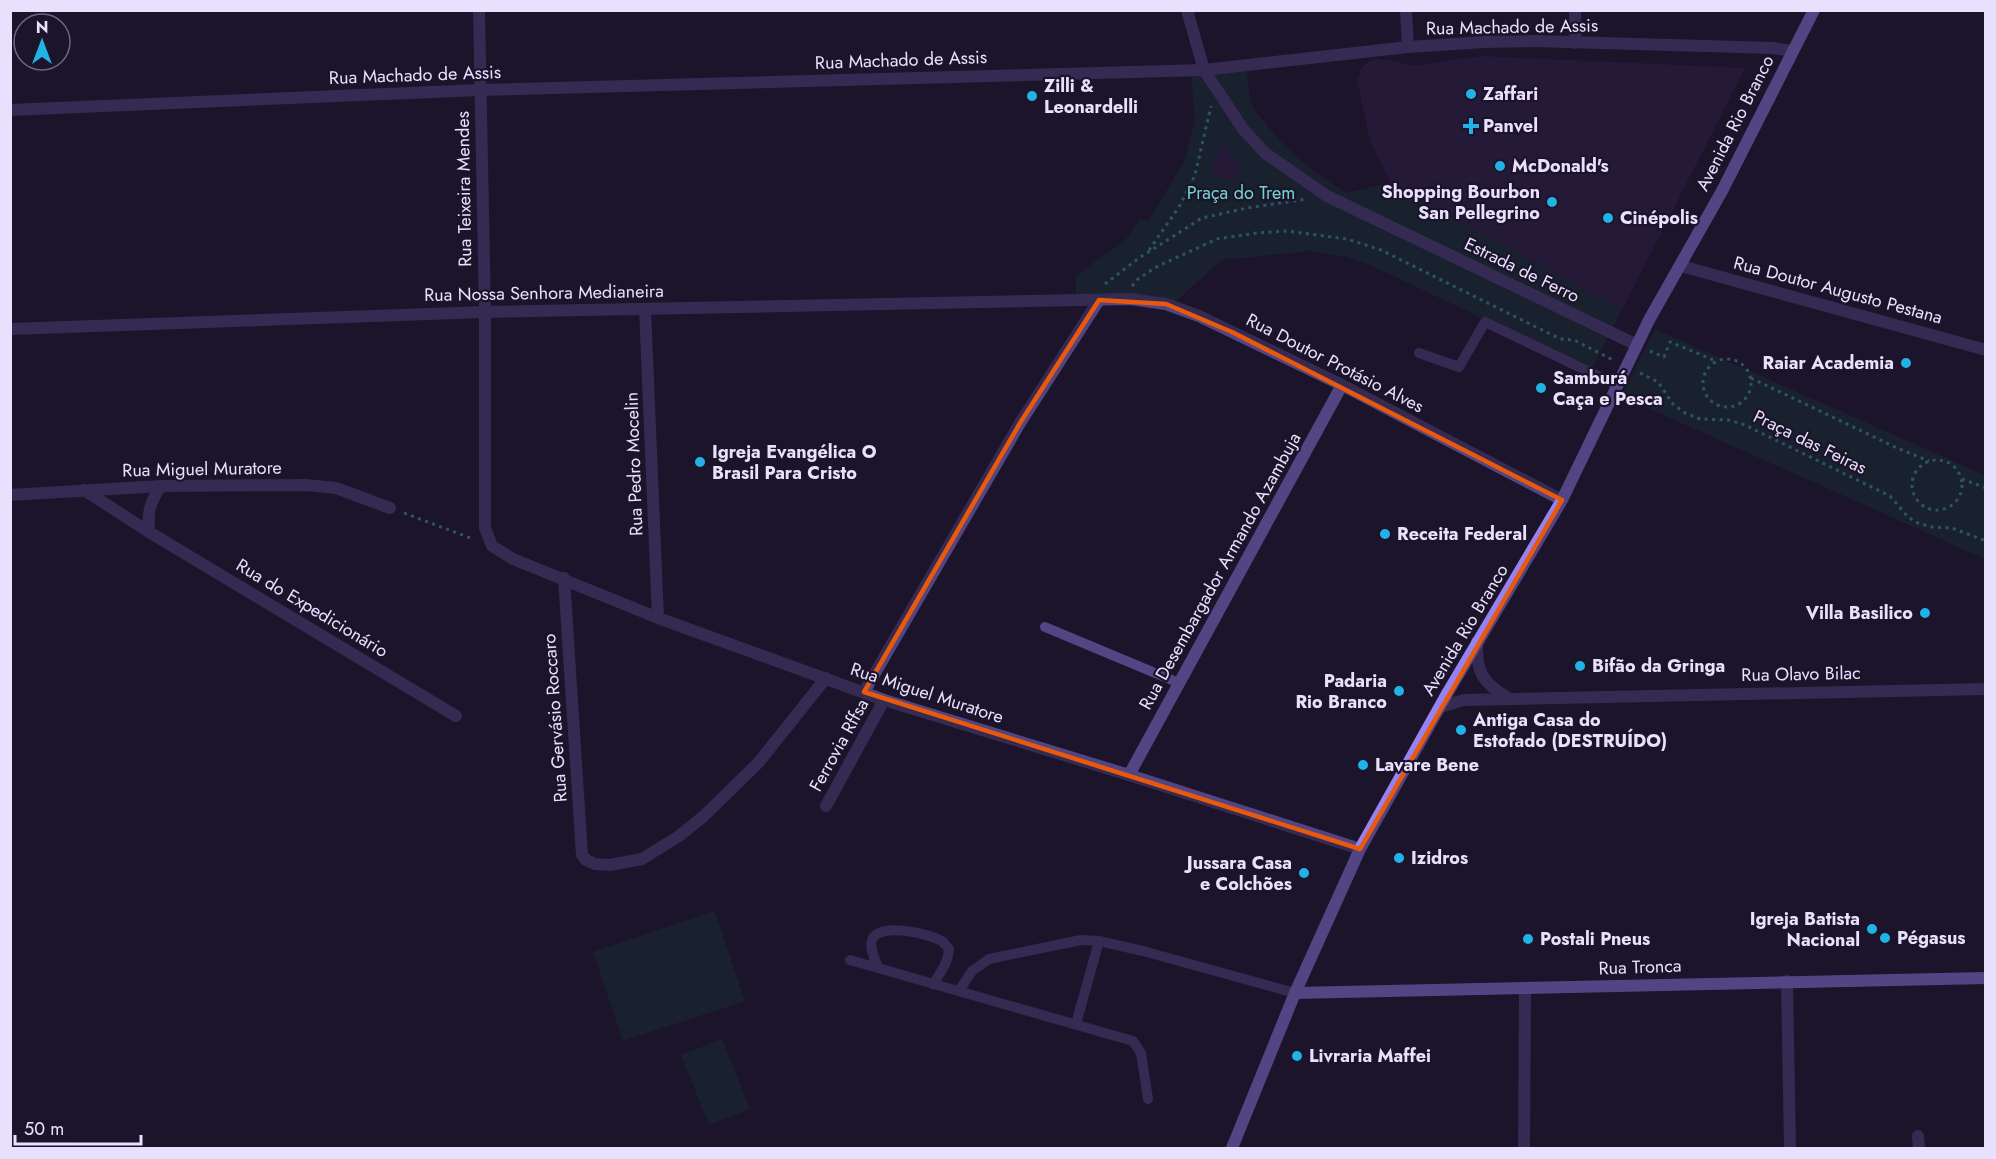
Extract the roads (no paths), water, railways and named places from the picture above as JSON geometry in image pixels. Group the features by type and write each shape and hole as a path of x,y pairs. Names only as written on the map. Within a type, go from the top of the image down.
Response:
{"main road":[{"name":"Avenida Rio Branco","path":"1232,1149 1295,993 1360,849 1477,642 1562,500 1649,320 1722,191 1814,10"},
{"name":"Rua Tronca","path":"1295,993 1986,978"}],"street":[{"name":"Rua Teixeira Mendes","path":"479,10 485,312 485,528 492,546"},
{"name":"Estrada de Ferro","path":"1187,10 1204,70 1243,129 1265,153 1327,196 1637,345"},
{"path":"1406,10 1408,47"},
{"path":"1575,10 1575,43"},
{"name":"Rua Machado de Assis","path":"10,110 480,90 1204,70 1408,47 1494,42 1533,41 1773,48 1792,51"},
{"name":"Rua Doutor Augusto Pestana","path":"1681,266 1986,350"},
{"path":"864,692 1089,299"},
{"name":"Rua Nossa Senhora Medianeira","path":"10,329 485,312 1089,299"},
{"name":"Rua Doutor Protásio Alves","path":"1089,299 1130,299 1166,304 1199,316 1342,385 1562,500"},
{"name":"Rua Pedro Mocelin","path":"645,309 658,618"},
{"name":"Rua Desembargador Armando Azambuja","path":"1130,775 1342,385"},
{"name":"Rua Miguel Muratore","path":"10,495 161,486 306,485 336,488 390,508"},
{"path":"149,532 148,515 151,499 161,486"},
{"name":"Rua do Expedicionário","path":"84,490 149,532 456,716"},
{"name":"Rua Miguel Muratore","path":"492,546 513,559 658,618 884,700 1130,775 1360,849"},
{"name":"Rua Gervásio Roccaro","path":"564,578 582,855 586,860 595,864 610,865 642,859 679,836 704,816 759,762 826,678"},
{"path":"1477,642 1477,658 1484,679 1492,689 1509,698"},
{"name":"Rua Olavo Bilac","path":"1440,707 1464,700 1509,698 1986,689"},
{"name":"Ferrovia Rffsa","path":"826,806 884,700"},
{"path":"1787,981 1790,1149"},
{"path":"1524,1149 1525,988"}],"lane":[{"path":"1419,353 1456,367 1460,366 1485,322 1617,385"},
{"path":"1045,627 1179,683"},
{"path":"878,967 871,942 876,934 888,929 920,934 942,941 949,949 949,958 933,984"},
{"path":"959,991 972,971 989,959 1081,940 1099,940 1295,993"},
{"path":"1076,1024 1099,940"},
{"path":"850,960 1133,1041 1142,1053 1148,1099"}],"place":[{"name":"Zaffari","path":"1471,94"},
{"name":"Zilli & Leonardelli","path":"1032,96"},
{"name":"Panvel","path":"1471,126"},
{"name":"McDonald's","path":"1500,166"},
{"name":"Shopping Bourbon San Pellegrino","path":"1552,202"},
{"name":"Cinépolis","path":"1608,218"},
{"name":"Raiar Academia","path":"1906,363"},
{"name":"Samburá Caça e Pesca","path":"1541,388"},
{"name":"Igreja Evangélica O Brasil Para Cristo","path":"700,462"},
{"name":"Receita Federal","path":"1385,534"},
{"name":"Villa Basilico","path":"1925,613"},
{"name":"Bifão da Gringa","path":"1580,666"},
{"name":"Padaria Rio Branco","path":"1399,691"},
{"name":"Antiga Casa do Estofado (DESTRUÍDO)","path":"1461,730"},
{"name":"Lavare Bene","path":"1363,765"},
{"name":"Izidros","path":"1399,858"},
{"name":"Jussara Casa e Colchões","path":"1304,873"},
{"name":"Igreja Batista Nacional","path":"1872,929"},
{"name":"Pégasus","path":"1885,938"},
{"name":"Postali Pneus","path":"1528,939"},
{"name":"Livraria Maffei","path":"1297,1056"}],"park label":[{"name":"Praça do Trem","path":"1241,193"}]}
